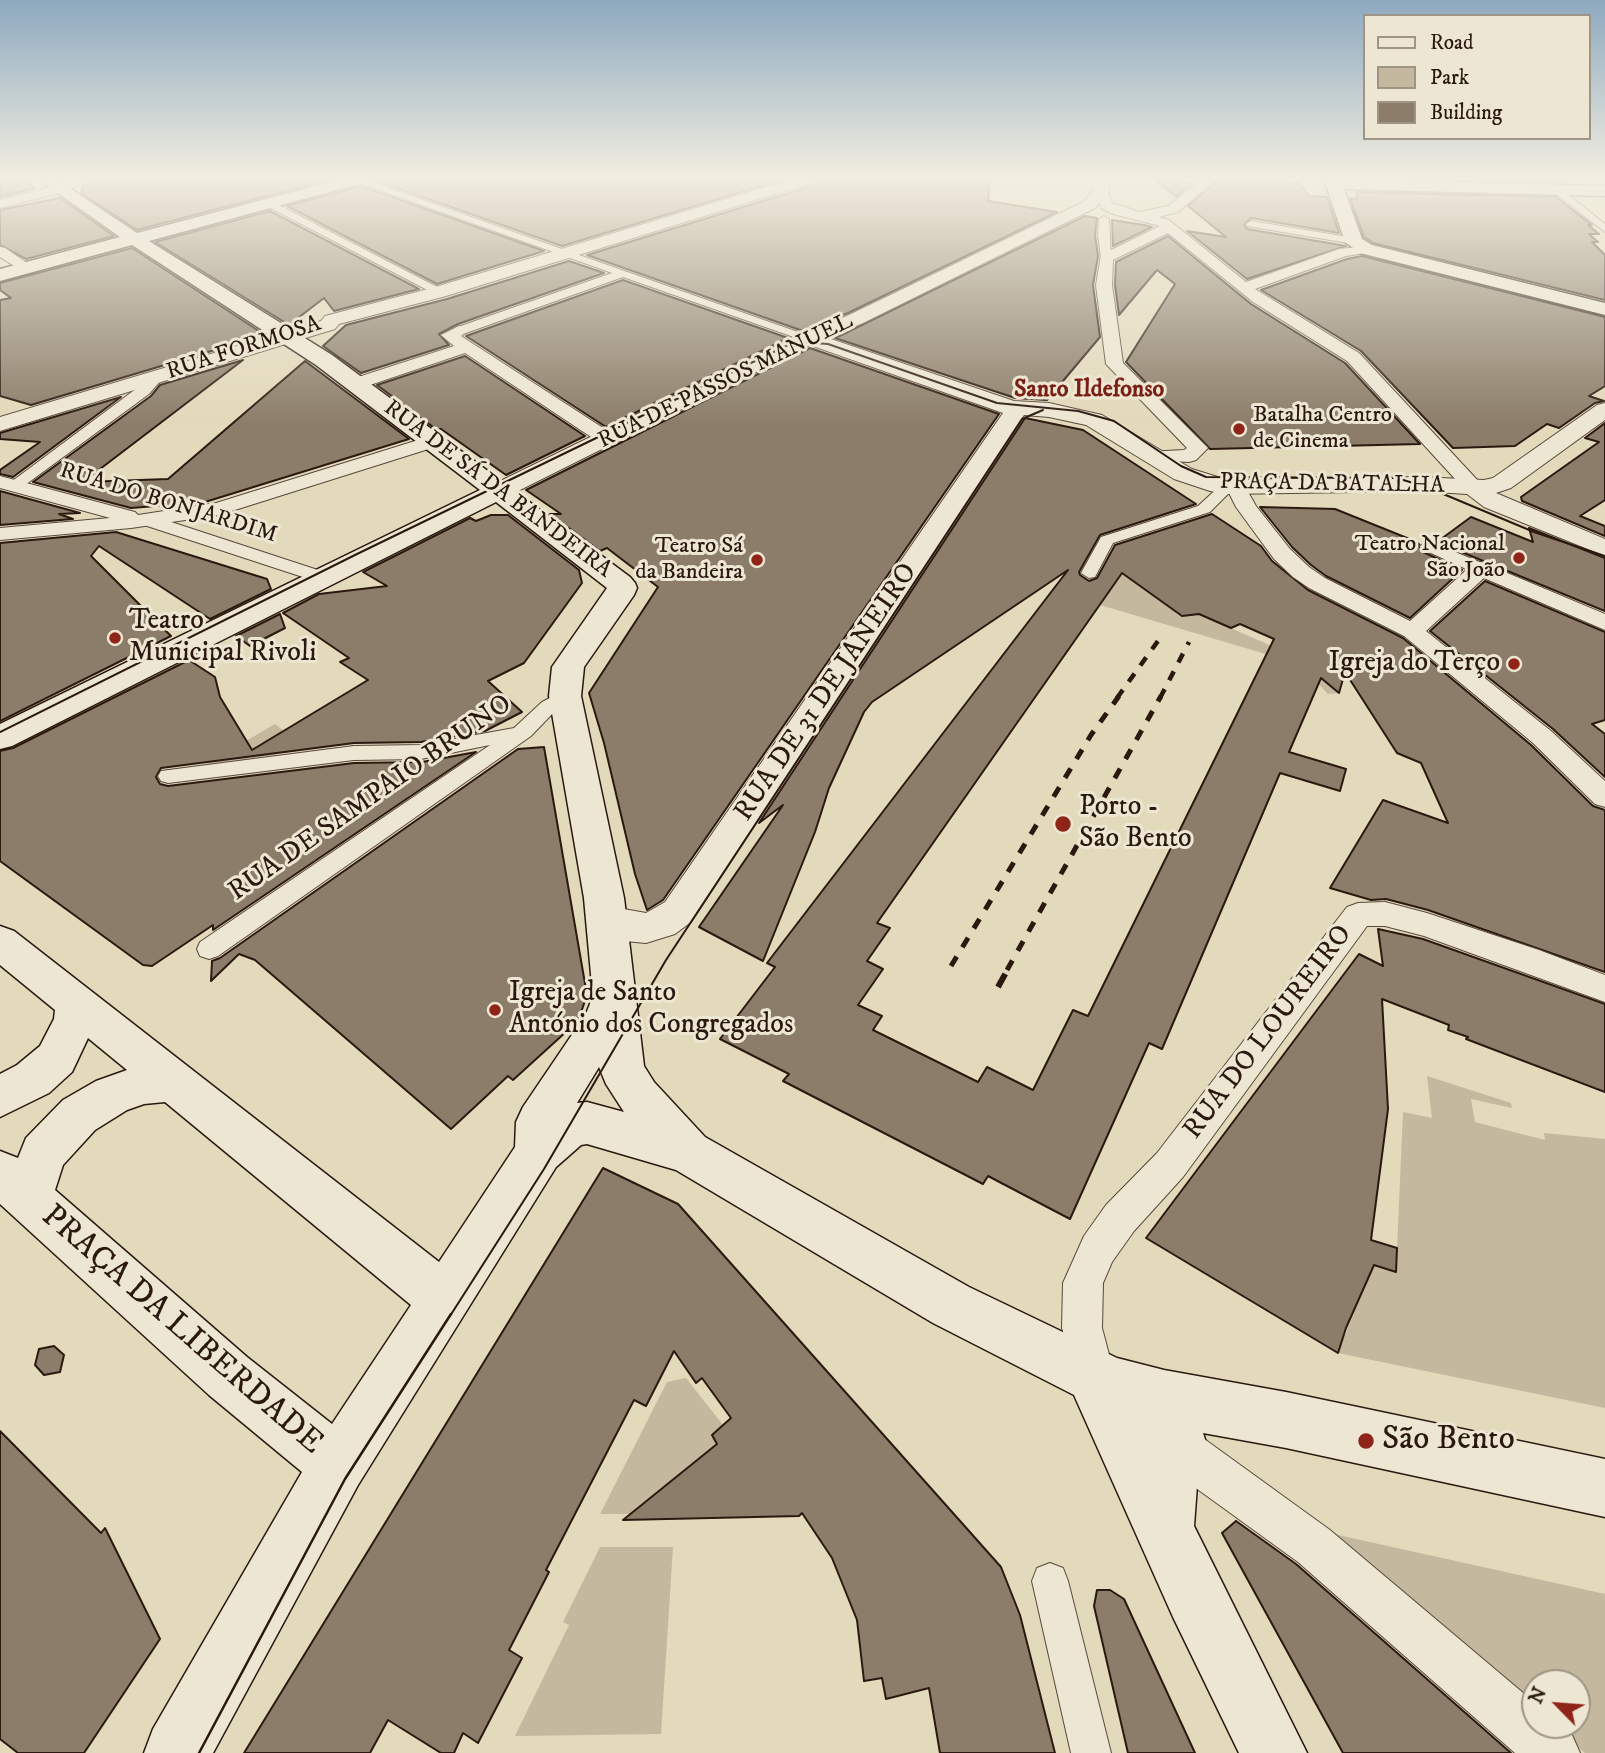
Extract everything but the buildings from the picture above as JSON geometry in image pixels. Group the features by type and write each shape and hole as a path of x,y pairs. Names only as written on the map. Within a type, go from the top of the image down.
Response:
{"main road":[{"path":"0,275 54,261"},
{"name":"RUA DE SÁ DA BANDEIRA","path":"168,261 288,337 355,384 620,583 622,588 619,595 568,667 565,696 607,921 622,1070 638,1096 688,1152"},
{"path":"1421,261 1605,309"},
{"path":"0,737 497,492"},
{"path":"0,942 444,1299"},
{"path":"538,1152 539,1122 605,1022 614,997"},
{"path":"0,1097 33,1079 56,1059 76,1020 76,1002"},
{"path":"14,1186 79,1115 112,1095 144,1084 174,1081"},
{"path":"538,1152 570,1125 587,1123 688,1152 951,1305 1094,1377 1172,1423 1286,1420 1605,1488"},
{"name":"PRAÇA DA LIBERDADE","path":"14,1186 228,1376 338,1465 538,1152"},
{"path":"1094,1377 1274,1753"},
{"path":"1164,1528 1172,1423"},
{"path":"177,1753 338,1465"}],"street":[{"path":"15,261 27,268"},
{"path":"379,261 439,292"},
{"name":"RUA FORMOSA","path":"0,425 328,325 332,320 439,292 541,261"},
{"path":"588,261 809,338"},
{"name":"RUA DE PASSOS MANUEL","path":"497,492 809,338 856,319 975,261"},
{"name":"PRAÇA DA BATALHA","path":"1106,261 1104,285 1115,364 1198,448 1189,456 1154,456"},
{"path":"1211,261 1258,299 1353,357 1474,488 1493,502 1605,548"},
{"path":"1245,288 1322,261"},
{"path":"355,384 623,273"},
{"name":"PRAÇA DA BATALHA","path":"809,338 1017,409 1063,412 1094,419 1195,480 1232,487 1419,484 1474,488"},
{"path":"463,339 607,439"},
{"path":"8,483 144,391 156,378"},
{"name":"RUA DE 31 DE JANEIRO","path":"607,921 646,928 661,924 678,912 1017,409"},
{"path":"1474,488 1502,483 1605,410"},
{"path":"0,534 144,520 246,503 431,442"},
{"name":"RUA DO BONJARDIM","path":"8,483 156,522 321,577"},
{"path":"1089,573 1107,540 1204,509 1232,487 1282,554 1301,572 1317,583 1412,631 1534,729 1605,797"},
{"path":"1428,545 1605,623"},
{"path":"1412,631 1481,569"},
{"name":"RUA DE SAMPAIO BRUNO","path":"209,949 524,731 549,706 565,696"},
{"path":"167,776 355,753 421,752 524,731"},
{"name":"RUA DO LOUREIRO","path":"1094,1377 1082,1328 1083,1283 1098,1249 1120,1218 1170,1165 1358,915 1385,914 1427,925 1528,959 1605,989"},
{"path":"1172,1423 1554,1753"},
{"path":"1050,1581 1091,1753"}],"green space":[{"path":"1113,567 1182,616 1199,614 1276,648 1339,693 1328,694 1309,674 1286,660 1073,597"},
{"path":"275,724 284,731 281,751 275,755 205,765"},
{"path":"1427,1076 1511,1103 1512,1108 1471,1099 1475,1122 1545,1140 1544,1133 1605,1139 1605,1408 1338,1353 1373,1265 1396,1272 1403,1112 1432,1118"},
{"path":"686,1378 723,1425 712,1435 717,1444 629,1514 600,1514 667,1382"},
{"path":"1329,1533 1605,1594 1605,1753 1585,1753 1568,1739 1591,1739 1591,1669 1521,1669 1521,1698"},
{"path":"600,1547 673,1547 661,1734 515,1736 569,1625 563,1622"}],"tram line":[{"path":"0,732 357,554 786,346 800,342 828,344 997,403 1078,411 1114,421 1181,466 1206,477 1397,478 1429,488 1534,532 1605,556"},
{"path":"450,1316 544,1169 666,960 1022,419 1043,410"},
{"path":"199,1753 345,1479 451,1314"}],"railway":[{"path":"1117,698 1163,634"},
{"path":"1160,698 1189,642"},
{"path":"951,966 1091,735 1119,696"},
{"path":"1007,970 1161,696"},
{"path":"998,987 1008,969"}],"place":[{"name":"Batalha Centro de Cinema","path":"1239,429"},
{"name":"Teatro Nacional São João","path":"1519,558"},
{"name":"Teatro Sá da Bandeira","path":"757,560"},
{"name":"Teatro Municipal Rivoli","path":"115,638"},
{"name":"Igreja do Terço","path":"1514,664"},
{"name":"Porto - São Bento","path":"1063,824"},
{"name":"Igreja de Santo António dos Congregados","path":"495,1010"},
{"name":"São Bento","path":"1366,1441"}],"district":[{"name":"Santo Ildefonso","path":"1089,391"}]}
